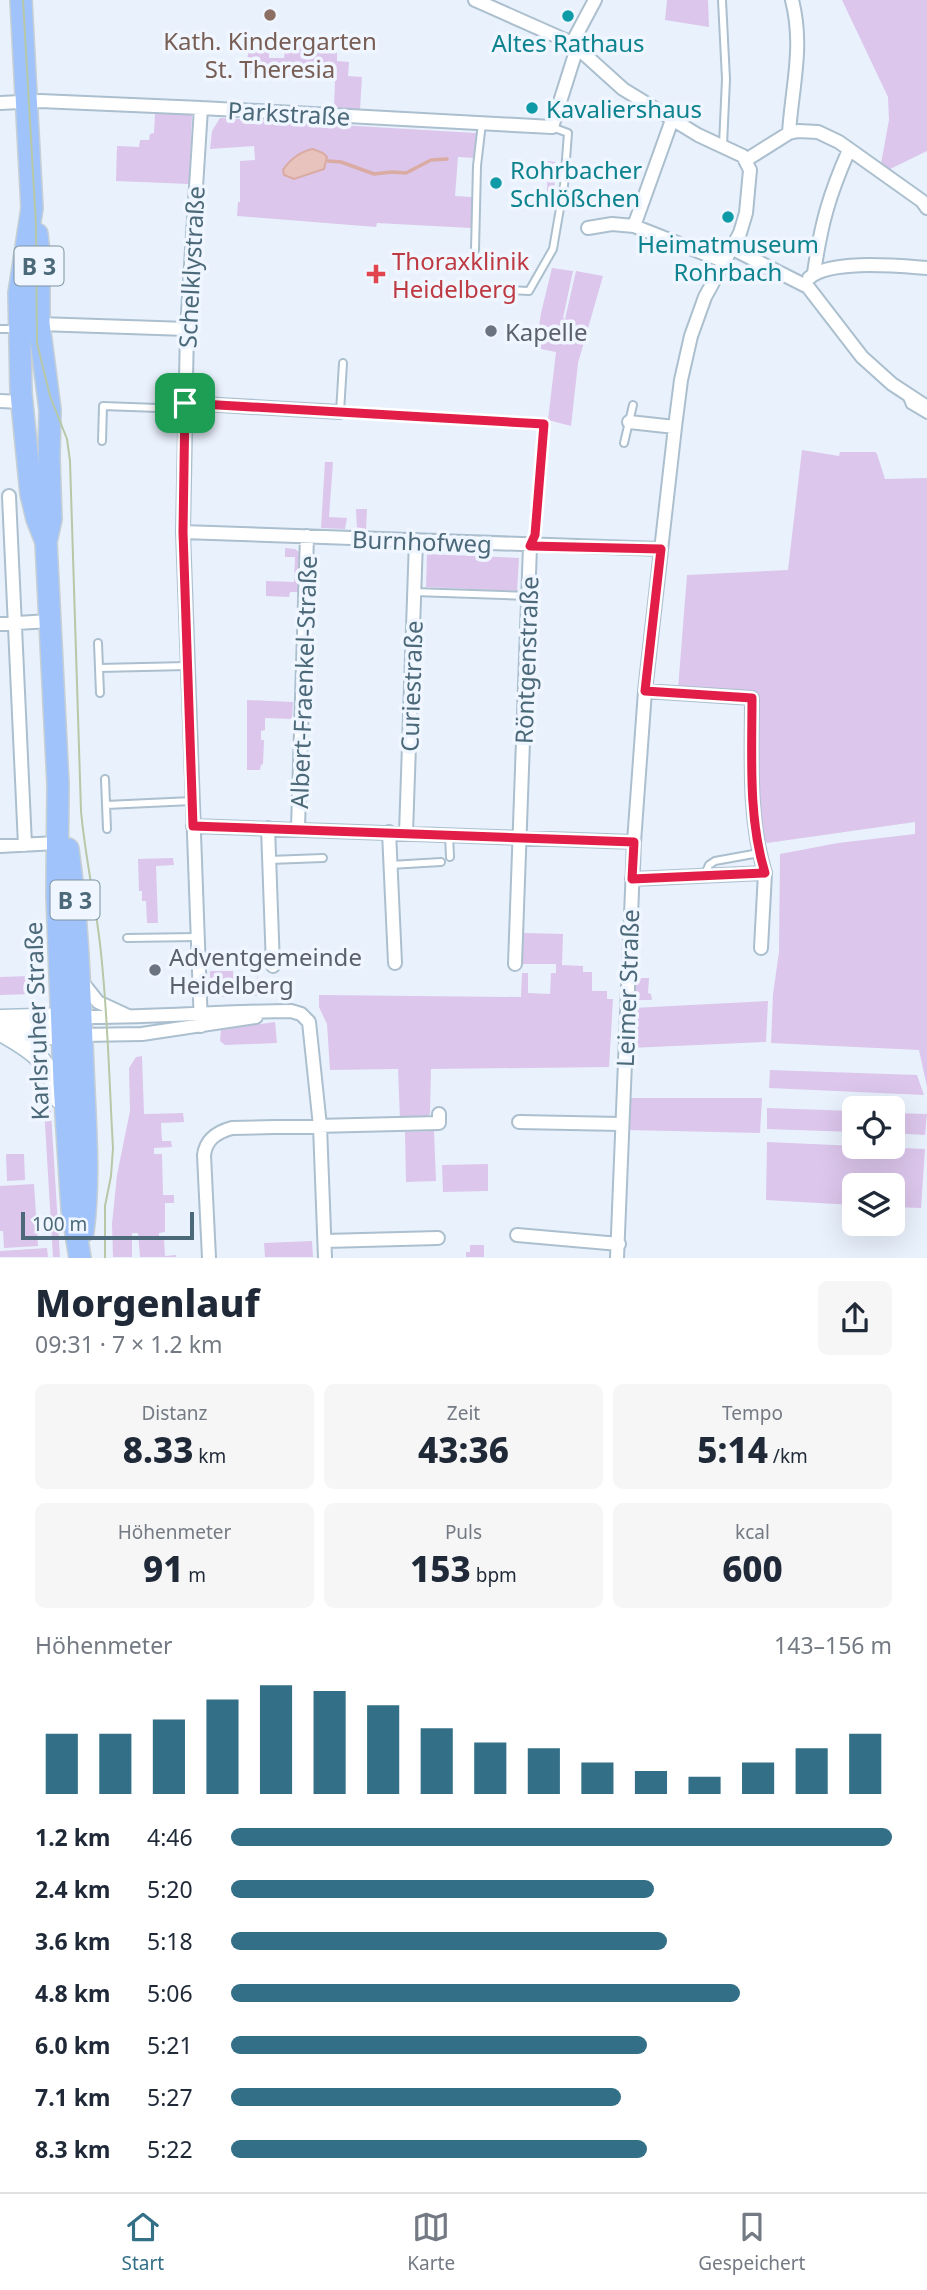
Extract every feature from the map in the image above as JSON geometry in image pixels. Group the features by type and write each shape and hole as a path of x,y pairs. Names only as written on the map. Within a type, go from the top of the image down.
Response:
{"main road":[{"name":"Karlsruher Straße","path":"21,0 32,208 39,253 19,328 22,402 32,494 37,519 46,542"},
{"name":"Karlsruher Straße","path":"19,328 50,396 51,519 46,542 58,784 57,895 87,1199 80,1256"},
{"name":"B 3","path":"22,402 30,409 40,433 41,448 49,458"},
{"name":"Karlsruher Straße","path":"58,784 76,903 78,976 72,1026 66,1131 72,1209 80,1256"}],"street":[{"path":"475,0 574,46 623,89 672,120 746,160 789,133 818,132 828,135 922,201 927,208"},
{"path":"552,127 574,46 595,0"},
{"path":"789,133 799,54 797,21 792,0"},
{"name":"Parkstraße","path":"0,103 201,108 233,114 552,127"},
{"name":"Schelklystraße","path":"200,1020 183,532 187,330 201,108"},
{"path":"634,226 672,120"},
{"path":"814,273 820,230 831,190 849,150"},
{"name":"Leimer Straße","path":"617,1258 634,842 645,691 675,426 681,380 691,336 705,297 723,261 733,249 746,213 750,170 746,160"},
{"path":"588,228 612,224 634,226 723,261"},
{"path":"733,249 803,283 862,357 905,393 927,407"},
{"path":"803,283 814,273 843,267 880,264 927,268"},
{"path":"19,328 187,330"},
{"path":"0,401 22,402"},
{"name":"Röntgenstraße","path":"185,406 340,412"},
{"path":"629,422 675,426"},
{"path":"9,496 6,556 15,623 26,845"},
{"name":"Burnhofweg","path":"183,532 661,549"},
{"name":"Albert-Fraenkel-Straße","path":"298,828 307,536"},
{"name":"Curiestraße","path":"406,833 416,540"},
{"name":"Röntgenstraße","path":"514,964 530,546"},
{"path":"0,624 50,621"},
{"path":"645,691 752,698 752,785 759,853 765,873 761,948"},
{"path":"193,826 634,842"},
{"path":"268,828 273,966"},
{"path":"389,832 395,963"},
{"path":"0,846 57,844"},
{"path":"632,879 765,873"},
{"name":"Karlsruher Straße","path":"78,976 98,1002 132,1017"},
{"path":"72,1026 107,1037 142,1034 200,1020 291,1011 300,1014 309,1022 320,1126 326,1258"},
{"path":"2,1030 72,1026 132,1017 200,1020"},
{"path":"2,1030 35,1051 51,1075 56,1083 66,1131"},
{"path":"209,1258 204,1155 205,1146 221,1131 232,1128 439,1123 439,1114"},
{"path":"519,1122 621,1124"},
{"path":"517,1235 619,1244"},
{"path":"325,1241 438,1238"}],"lane":[{"path":"722,0 726,79 723,147"},
{"path":"475,250 477,166 482,123"},
{"path":"488,289 529,291 553,249 564,185 568,133 552,127"},
{"path":"340,412 343,363"},
{"path":"905,393 910,405 927,415"},
{"path":"624,443 633,405"},
{"path":"102,441 103,406 185,406"},
{"name":"Röntgenstraße","path":"340,412 544,424 535,535 530,546"},
{"path":"414,592 528,596"},
{"path":"98,643 100,693"},
{"path":"99,668 187,666"},
{"path":"104,779 107,829"},
{"path":"106,805 192,801"},
{"path":"449,835 450,857"},
{"path":"704,876 709,864 715,861 759,853"},
{"path":"269,860 324,858"},
{"path":"390,865 441,862"},
{"path":"127,939 197,937"}],"shaded area":[{"path":"667,0 708,0 709,27 665,20"},
{"path":"842,0 927,0 927,151 884,172 880,169 889,120 888,97"},
{"path":"286,41 314,44 314,51 323,52 324,45 337,46 337,61 349,62 348,76 362,77 360,109 334,108 335,81 283,75 283,72 276,72 275,75 246,74 249,44 269,46 269,58 284,58"},
{"path":"155,113 192,115 189,184 116,181 117,146 139,147 140,140 149,140 150,134 154,133"},
{"path":"220,118 476,133 475,158 458,157 455,196 472,197 471,228 377,223 376,227 237,216 240,202 240,161 255,160 254,146 210,149 212,131"},
{"path":"313,149 327,157 324,169 294,179 284,175 283,170 292,159"},
{"path":"548,161 556,162 554,193 547,192"},
{"path":"552,268 573,271 563,318 565,319 576,271 603,276 578,363 571,426 548,420 556,352 536,348"},
{"path":"802,450 839,456 840,452 875,452 885,479 927,478 927,1087 919,1050 771,1043 773,994 779,952 780,854 838,843 915,834 915,822 767,843 761,836 756,694 678,689 687,575 788,570"},
{"path":"325,462 333,462 329,517 347,518 345,529 321,528"},
{"path":"356,509 367,509 366,530 357,529"},
{"path":"285,548 299,552 298,592 290,592 289,597 266,596 266,581 294,582 295,557 285,557"},
{"path":"427,554 519,558 517,591 426,587"},
{"path":"247,700 293,702 292,719 265,718 265,730 261,731 261,740 264,740 263,764 260,770 247,770"},
{"path":"173,858 174,865 156,866 158,923 147,923 146,901 142,901 142,891 139,891 138,859"},
{"path":"524,933 563,934 562,965 583,966 583,972 592,972 592,991 607,991 607,999 613,999 609,1067 431,1069 430,1114 424,1119 400,1120 398,1069 330,1070 327,1024 319,1007 319,995 521,997 522,973 528,973 528,993 550,994 551,973 556,973 556,964 522,964"},
{"path":"257,970 259,996 216,997 210,992 210,971 233,971 234,988 257,985"},
{"path":"30,976 31,994 0,995 0,977"},
{"path":"636,978 649,978 648,993 651,994 652,1000 639,1000 636,996"},
{"path":"768,1001 766,1042 630,1048 633,1008"},
{"path":"275,1022 277,1043 225,1045 220,1041 221,1030"},
{"path":"142,1056 144,1114 183,1113 184,1122 161,1123 162,1141 171,1141 172,1147 154,1148 154,1154 162,1154 163,1195 174,1195 174,1203 165,1203 165,1232 159,1233 159,1238 164,1239 165,1256 176,1257 140,1257 138,1233 132,1233 132,1257 113,1257 112,1224 117,1175 130,1111 129,1068 136,1057"},
{"path":"770,1070 917,1075 924,1095 769,1088"},
{"path":"42,1075 49,1081 60,1257 53,1257"},
{"path":"629,1098 762,1098 760,1133 627,1130"},
{"path":"767,1108 842,1111 842,1132 767,1129"},
{"path":"905,1113 927,1114 925,1135 905,1134"},
{"path":"434,1131 436,1181 406,1182 405,1132"},
{"path":"767,1142 842,1145 842,1159 905,1159 905,1148 925,1149 921,1208 905,1207 905,1173 842,1173 842,1204 766,1200"},
{"path":"6,1154 24,1154 25,1180 7,1181"},
{"path":"488,1164 488,1191 443,1192 442,1165"},
{"path":"34,1184 38,1246 4,1248 3,1231 0,1231 0,1186"},
{"path":"312,1241 313,1257 265,1257 264,1243"},
{"path":"470,1245 484,1245 484,1257 466,1257 466,1252 470,1252"},
{"path":"47,1248 48,1257 0,1257 0,1251"}],"waterway":[{"path":"328,161 341,162 374,174 406,173 431,160 447,159"}],"tram line":[{"path":"23,0 36,225 37,343 50,396 67,439 70,461 81,811 100,944 107,1020 113,1148 105,1206 105,1258"}],"place":[{"name":"Kath. Kindergarten St. Theresia","path":"270,15"},
{"name":"Altes Rathaus","path":"568,16"},
{"name":"Kavaliershaus","path":"532,108"},
{"name":"Rohrbacher Schlößchen","path":"496,183"},
{"name":"Heimatmuseum Rohrbach","path":"728,217"},
{"name":"Thoraxklinik Heidelberg","path":"376,274"},
{"name":"Kapelle","path":"491,331"},
{"name":"Adventgemeinde Heidelberg","path":"155,970"}],"route":[{"path":"185,403 544,424 535,535 530,546 661,549 645,691 752,698 752,785 759,853 765,873 632,879 634,842 193,826 183,532 185,403"}]}
